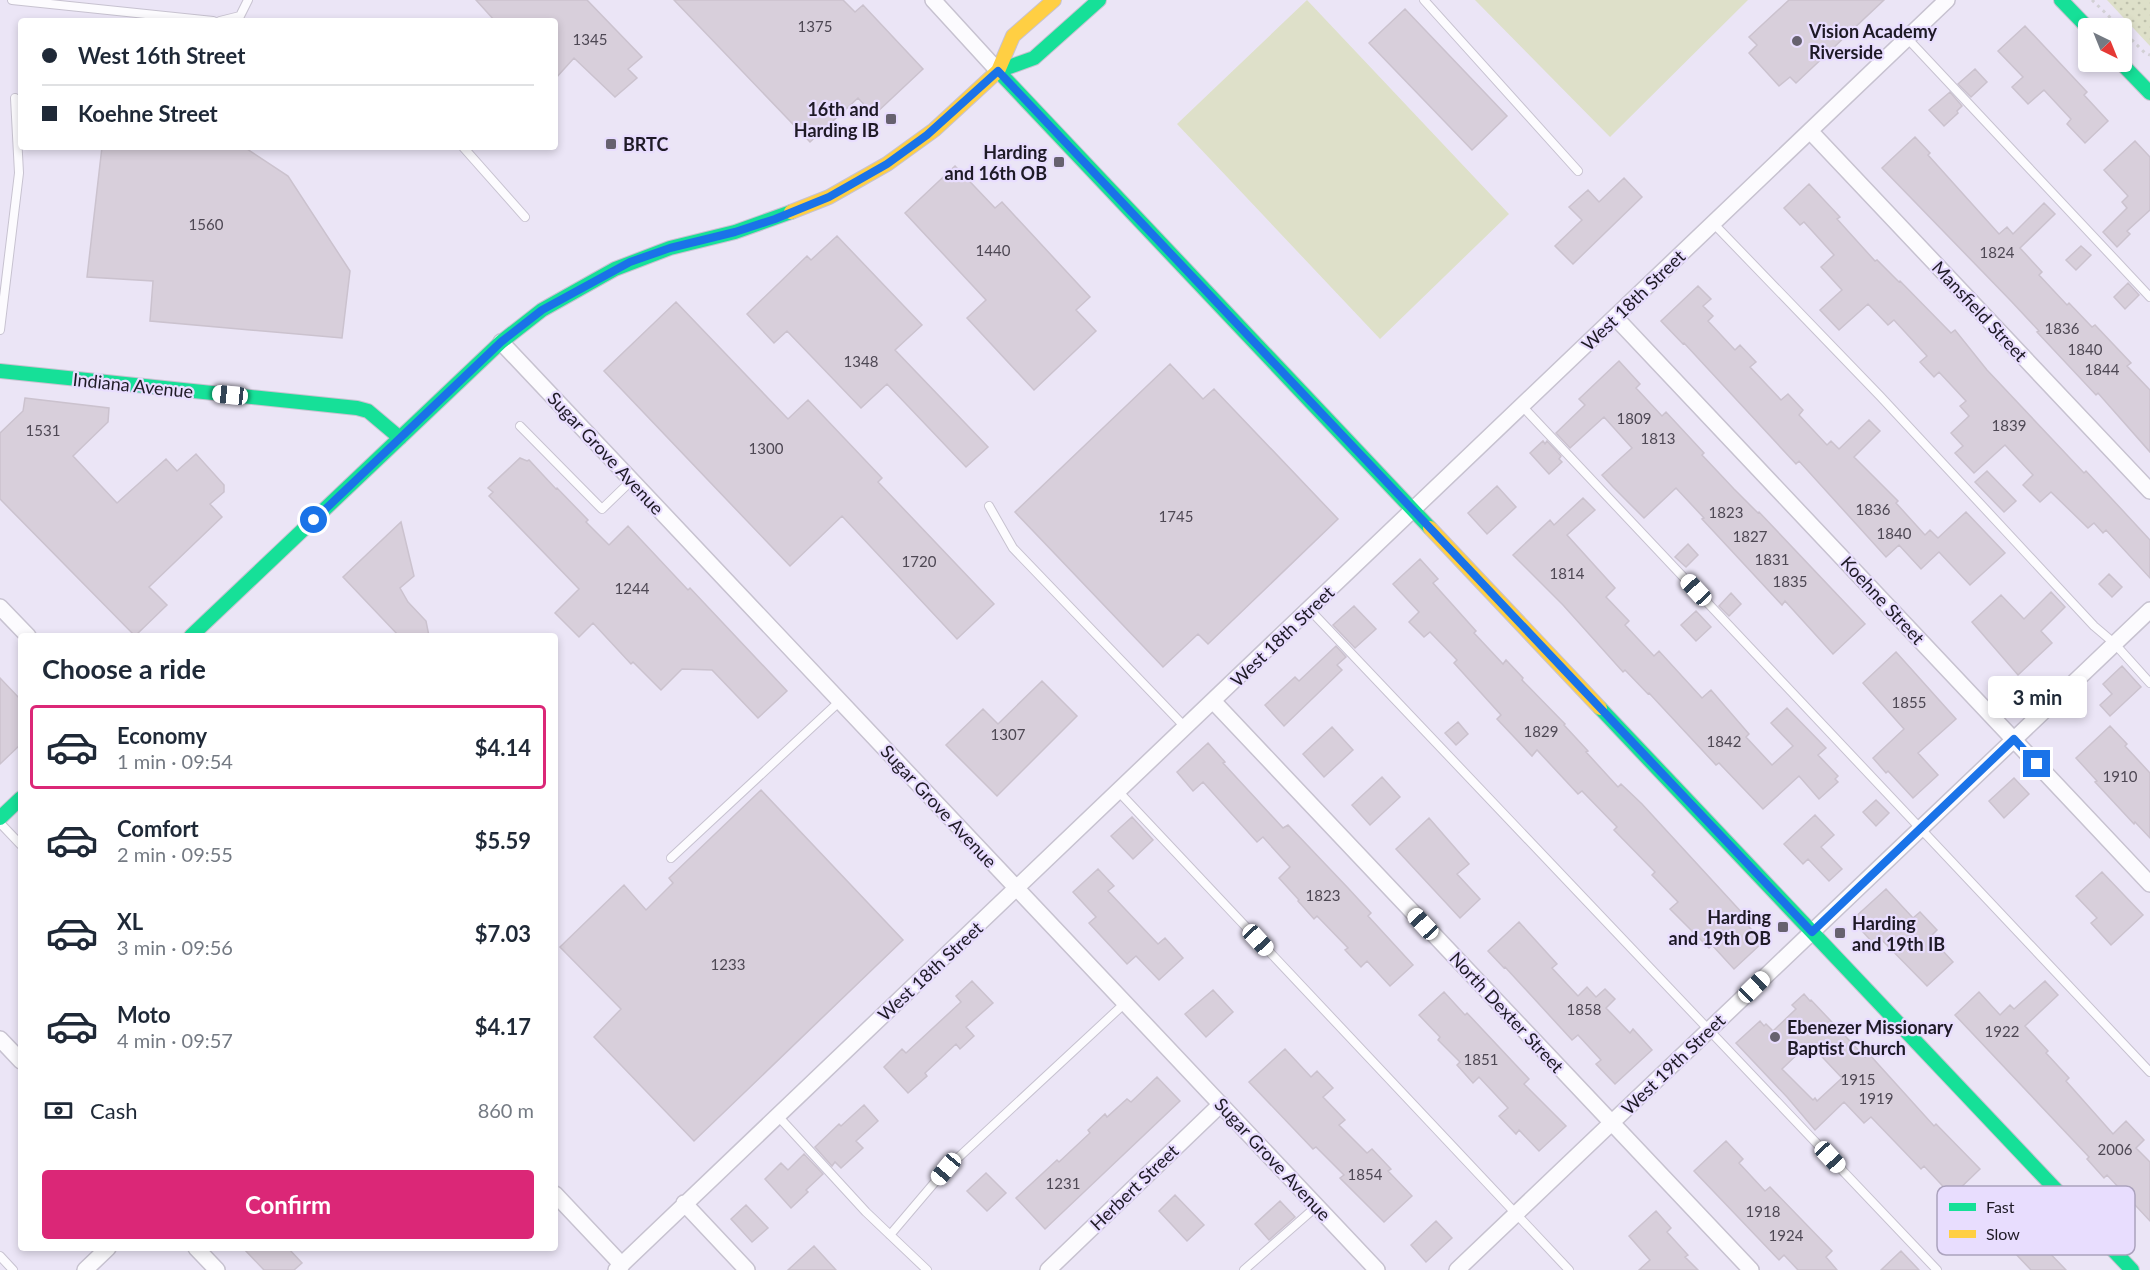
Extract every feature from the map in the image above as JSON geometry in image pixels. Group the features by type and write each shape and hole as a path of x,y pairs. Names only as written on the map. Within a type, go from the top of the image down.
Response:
{"main road":[{"path":"998,71 1013,36 1054,0"},
{"path":"194,633 501,342 556,301 630,262 670,248 735,232 829,197 887,164 927,135 998,71 1034,58 1099,0"},
{"path":"2061,0 2078,18"},
{"path":"998,71 2052,1186"},
{"path":"2130,72 2150,93"},
{"name":"Indiana Avenue","path":"0,371 357,408 368,411 400,438"},
{"path":"0,818 18,801"},
{"path":"2118,1255 2132,1270"}],"street":[{"path":"933,0 998,71"},
{"name":"West 18th Street","path":"619,1267 1947,0"},
{"name":"Mansfield Street","path":"1810,131 2150,491"},
{"name":"Koehne Street","path":"1615,317 2150,884"},
{"name":"Sugar Grove Avenue","path":"501,342 1377,1270"},
{"path":"0,607 25,633"},
{"name":"West 19th Street","path":"1457,1270 2150,610"},
{"name":"North Dexter Street","path":"1213,701 1751,1270"},
{"path":"0,1039 18,1058"},
{"name":"Herbert Street","path":"1048,1270 1221,1104"},
{"path":"558,1197 619,1267"},
{"path":"684,1203 747,1270"},
{"path":"85,1270 105,1251"},
{"path":"199,1251 217,1270"}],"lane":[{"path":"12,0 184,18"},
{"path":"232,18 240,16 248,0"},
{"path":"1424,0 1578,171"},
{"path":"1907,38 2150,297"},
{"path":"0,330 19,173 15,98"},
{"path":"466,150 525,217"},
{"path":"1713,223 2150,683"},
{"path":"1522,406 2150,1072"},
{"path":"520,426 602,509 632,480"},
{"path":"989,506 1012,548 1185,727"},
{"path":"1309,609 1937,1270"},
{"path":"671,858 840,701"},
{"path":"1118,791 1569,1270"},
{"path":"0,823 18,842"},
{"path":"890,1235 946,1169 1125,1003"},
{"path":"777,1116 866,1212 927,1270"},
{"path":"1244,1270 1317,1206"},
{"path":"0,1256 13,1270"}],"path":[{"path":"2092,0 2110,18"},
{"path":"2132,40 2150,55"}],"green space":[{"path":"1307,0 1509,214 1380,339 1177,124"},
{"path":"1475,0 1748,0 1610,137"},
{"path":"2107,0 2150,0 2150,46 2132,27 2132,18 2124,18"}],"building":[{"path":"476,0 587,0 642,57 628,69 637,78 615,97 574,58 558,76 558,18 492,18"},
{"path":"674,0 843,0 855,12 863,5 923,69 874,115 858,98 810,142"},
{"name":"Vision Academy Riverside","path":"1789,0 1884,0 1796,83 1790,77 1779,86 1749,53 1757,45 1749,37"},
{"path":"1405,9 1507,116 1472,150 1369,43"},
{"path":"2025,26 2087,92 2084,95 2108,121 2085,143 2067,124 2071,119 2044,90 2028,104 2012,87 2023,77 1998,51"},
{"path":"1975,69 1987,82 1971,97 1958,84"},
{"path":"1950,92 1962,106 1944,126 1929,110"},
{"path":"1915,137 1930,153 1928,155 1999,234 2007,227 2013,234 2044,203 2055,214 2020,248 2042,272 2039,275 2067,305 2069,303 2092,327 2095,325 2131,363 2127,366 2150,390 2150,452 2098,393 2096,395 2011,301 1882,168"},
{"path":"2135,141 2150,157 2150,210 2127,231 2130,234 2117,247 2103,232 2127,208 2122,202 2128,196 2104,170"},
{"path":"102,150 249,150 288,176 350,271 342,338 150,321 153,281 87,277"},
{"path":"955,166 995,208 1002,202 1090,297 1076,310 1096,331 1034,390 967,318 986,300 905,213"},
{"path":"1624,178 1642,197 1573,264 1555,246 1582,220 1569,207 1588,190 1599,202"},
{"path":"1809,184 1840,217 1837,219 1875,261 1877,260 1900,281 1951,333 1955,330 1987,370 2150,540 2150,578 2106,530 2103,533 2094,523 2088,528 2051,492 2040,502 2023,485 2033,475 2005,445 1974,473 1955,453 1963,446 1951,433 1969,416 1960,406 1966,401 1939,372 1934,377 1920,362 1927,356 1894,320 1888,325 1868,304 1839,330 1820,310 1842,290 1821,267 1834,255 1804,222 1800,225 1784,208"},
{"path":"837,236 922,325 895,350 988,447 966,467 887,384 861,408 787,331 774,343 747,314 807,256 811,260"},
{"path":"2081,246 2091,255 2076,270 2066,260"},
{"path":"2128,283 2139,295 2125,309 2114,297"},
{"path":"1698,286 1711,299 1703,306 1713,316 1708,321 1735,350 1740,345 1756,362 1750,367 1781,400 1788,394 1803,410 1799,415 1827,445 1831,441 1839,449 1869,420 1880,431 1854,457 1898,501 1896,503 1925,535 1930,530 1938,538 1966,512 2005,553 1970,585 1939,552 1921,569 1899,545 1886,557 1799,461 1796,464 1661,321"},
{"path":"676,302 788,419 808,400 882,478 878,482 994,604 957,639 842,516 790,566 604,371"},
{"path":"1619,361 1640,384 1636,388 1662,416 1666,412 1704,453 1702,455 1865,624 1833,654 1785,601 1782,605 1676,488 1644,518 1613,487 1602,475 1632,448 1604,417 1570,448 1556,433 1585,405 1579,399"},
{"path":"1170,364 1203,399 1214,389 1338,519 1208,644 1198,634 1163,667 1015,512"},
{"path":"25,398 109,408 108,422 73,456 117,503 166,459 177,471 196,454 224,485 224,492 210,504 222,517 149,587 167,605 138,633 132,633 0,499 0,433 23,411"},
{"path":"1543,441 1545,444 1547,441 1561,456 1559,459 1562,462 1549,474 1530,453"},
{"path":"520,458 529,460 588,520 586,522 609,545 628,526 787,691 758,718 712,670 682,669 661,690 633,662 631,664 593,623 579,637 555,613 579,589 489,496 493,492 488,488"},
{"path":"1987,471 2016,501 2004,512 1975,482"},
{"path":"1497,486 1516,507 1487,534 1468,513"},
{"path":"1583,498 1595,510 1567,535 1615,588 1606,597 1629,621 1625,625 1654,656 1659,651 1702,698 1711,690 1749,734 1746,737 1772,765 1793,746 1771,723 1787,708 1826,748 1818,755 1838,776 1835,779 1838,782 1819,799 1799,776 1763,809 1719,763 1716,765 1649,693 1625,670 1623,672 1563,605 1513,555 1550,520 1554,525"},
{"path":"401,522 414,576 400,588 408,602 426,621 428,633 396,633 343,577"},
{"path":"1688,544 1698,555 1686,567 1675,557"},
{"path":"1420,559 1438,579 1433,583 1476,631 1474,633 1503,664 1506,660 1565,724 1588,751 1586,752 1618,787 1621,784 1642,804 1744,915 1741,918 1763,942 1734,969 1712,945 1709,948 1670,909 1678,902 1652,875 1655,872 1614,830 1617,827 1582,791 1578,794 1537,750 1532,756 1497,719 1501,715 1454,663 1457,660 1430,632 1424,637 1409,622 1419,612 1393,584"},
{"path":"2109,574 2122,587 2112,597 2099,584"},
{"path":"2051,592 2065,607 2041,631 2052,643 2018,675 1972,622 2001,595 2024,619"},
{"path":"1731,593 1741,604 1729,616 1719,606"},
{"path":"1354,606 1376,629 1355,648 1333,625"},
{"path":"1696,611 1711,627 1696,641 1681,625"},
{"path":"1336,646 1346,657 1337,665 1342,670 1284,726 1265,705 1295,677 1299,681"},
{"path":"1896,652 1956,719 1918,753 1938,775 1913,798 1873,758 1904,729 1863,683"},
{"path":"2122,666 2141,687 2110,716 2100,705 2112,694 2103,684"},
{"path":"0,678 18,697 18,747 0,764"},
{"path":"1042,681 1077,716 997,796 946,745 983,709 998,724"},
{"path":"1458,722 1468,734 1456,745 1445,733"},
{"path":"2110,726 2150,773 2150,838 2095,782 2097,781 2076,758"},
{"path":"1332,727 1353,750 1324,777 1303,754"},
{"path":"1208,743 1225,762 1223,763 1283,828 1288,825 1348,888 1371,913 1368,916 1413,965 1390,986 1367,961 1361,967 1345,950 1348,948 1317,916 1314,919 1298,901 1279,878 1290,867 1263,837 1257,842 1203,782 1193,791 1177,772"},
{"path":"1382,777 1400,797 1370,825 1352,805"},
{"path":"2014,778 2029,794 2004,818 1989,801"},
{"path":"761,790 903,940 694,1141 594,1037 621,1009 560,947 624,885 646,910 673,883 669,878"},
{"path":"1876,800 1889,813 1876,826 1863,812"},
{"path":"1815,815 1834,835 1821,847 1842,869 1829,881 1808,859 1803,864 1784,844"},
{"path":"1132,817 1153,840 1133,859 1111,836"},
{"path":"1429,818 1469,864 1457,874 1480,899 1460,918 1396,849"},
{"path":"1098,869 1114,886 1108,891 1158,944 1165,938 1183,958 1159,980 1136,956 1127,964 1089,923 1096,917 1073,892"},
{"path":"2102,872 2143,915 2111,945 2091,923 2097,918 2076,896"},
{"path":"1886,889 1913,918 1920,912 1937,930 1930,937 1953,962 1927,986 1880,938 1874,944 1852,920"},
{"path":"1519,922 1557,964 1552,968 1578,996 1587,987 1596,997 1605,989 1615,999 1606,1008 1630,1033 1633,1029 1652,1050 1615,1084 1596,1064 1601,1060 1578,1035 1572,1040 1488,951"},
{"path":"972,981 993,1003 966,1027 974,1036 960,1049 956,1044 925,1073 927,1076 908,1093 884,1067 902,1049 906,1053 961,1002 956,996"},
{"path":"2045,981 2058,995 2025,1026 2069,1078 2066,1081 2113,1134 2126,1121 2144,1140 2136,1148 2150,1162 2150,1221 2135,1205 2135,1186 2117,1186 2107,1175 2104,1178 2087,1159 2089,1157 1955,1015 1979,992 2000,1015 2010,1005 2014,1009"},
{"path":"1213,990 1233,1012 1206,1037 1185,1014"},
{"path":"1444,992 1529,1079 1524,1084 1566,1126 1539,1151 1519,1130 1516,1134 1499,1116 1508,1108 1479,1077 1473,1083 1457,1065 1460,1062 1438,1040 1440,1037 1419,1015"},
{"path":"1804,994 1865,1057 1868,1053 1934,1126 1936,1124 1980,1169 1962,1186 1943,1186 1924,1166 1921,1169 1871,1117 1864,1123 1844,1102 1815,1130 1736,1043 1760,1021 1773,1031 1796,1009 1792,1005","holes":["1809,1043 1842,1078 1817,1101 1815,1098 1813,1100 1782,1069"]},
{"path":"1285,1049 1311,1077 1317,1071 1333,1088 1323,1097 1345,1120 1339,1125 1367,1153 1372,1149 1391,1169 1388,1171 1412,1196 1384,1222 1340,1178 1344,1175 1316,1147 1313,1149 1249,1082"},
{"path":"1157,1077 1180,1101 1045,1229 1016,1198 1090,1133 1088,1130 1105,1114 1107,1117 1127,1099 1131,1102"},
{"path":"864,1105 878,1121 856,1141 863,1148 841,1168 835,1162 832,1166 815,1147 839,1124 841,1126"},
{"path":"1726,1141 1743,1159 1739,1163 1765,1191 1770,1187 1832,1251 1826,1257 1837,1270 1798,1270 1784,1255 1779,1260 1694,1171"},
{"path":"804,1154 823,1174 791,1208 765,1179 781,1163 788,1170"},
{"path":"986,1173 1006,1193 987,1211 967,1191"},
{"path":"1175,1195 1204,1225 1187,1241 1159,1211"},
{"path":"1280,1201 1295,1217 1269,1240 1255,1224"},
{"path":"746,1205 768,1228 752,1242 731,1219"},
{"path":"1656,1211 1671,1228 1667,1232 1688,1255 1685,1257 1698,1270 1639,1270 1650,1260 1629,1236"},
{"path":"1436,1221 1452,1238 1426,1262 1411,1245"},
{"path":"814,1246 836,1270 788,1270"},
{"path":"246,1251 291,1251 302,1263 294,1270 264,1270"},
{"path":"1901,1251 1919,1270 1881,1270"},
{"path":"2017,1255 2052,1255 2066,1270 2031,1270"}],"traffic: fast":[{"path":"998,71 1034,58 1099,0"},
{"path":"2061,0 2078,18"},
{"path":"998,71 1430,528"},
{"path":"2130,72 2150,93"},
{"path":"194,633 501,342 542,310 615,269 670,248 735,232 791,212"},
{"path":"0,371 357,408 368,411 400,438"},
{"path":"1600,708 2052,1186"},
{"path":"0,818 18,801"},
{"path":"2118,1255 2132,1270"}],"traffic: slow":[{"path":"791,212 829,197 887,164 934,130 998,71 1013,36 1054,0"},
{"path":"1430,528 1600,708"}],"place":[{"name":"Vision Academy Riverside","path":"1797,41"},
{"name":"16th and Harding IB","path":"891,119"},
{"name":"BRTC","path":"611,144"},
{"name":"Harding and 16th OB","path":"1059,162"},
{"name":"Harding and 19th OB","path":"1783,927"},
{"name":"Harding and 19th IB","path":"1840,933"},
{"name":"Ebenezer Missionary Baptist Church","path":"1775,1037"}],"route":[{"path":"314,520 501,342 542,310 630,262 670,248 735,232 775,219 829,197 901,155 934,130 998,71 1812,932 2014,739 2037,764"}]}
